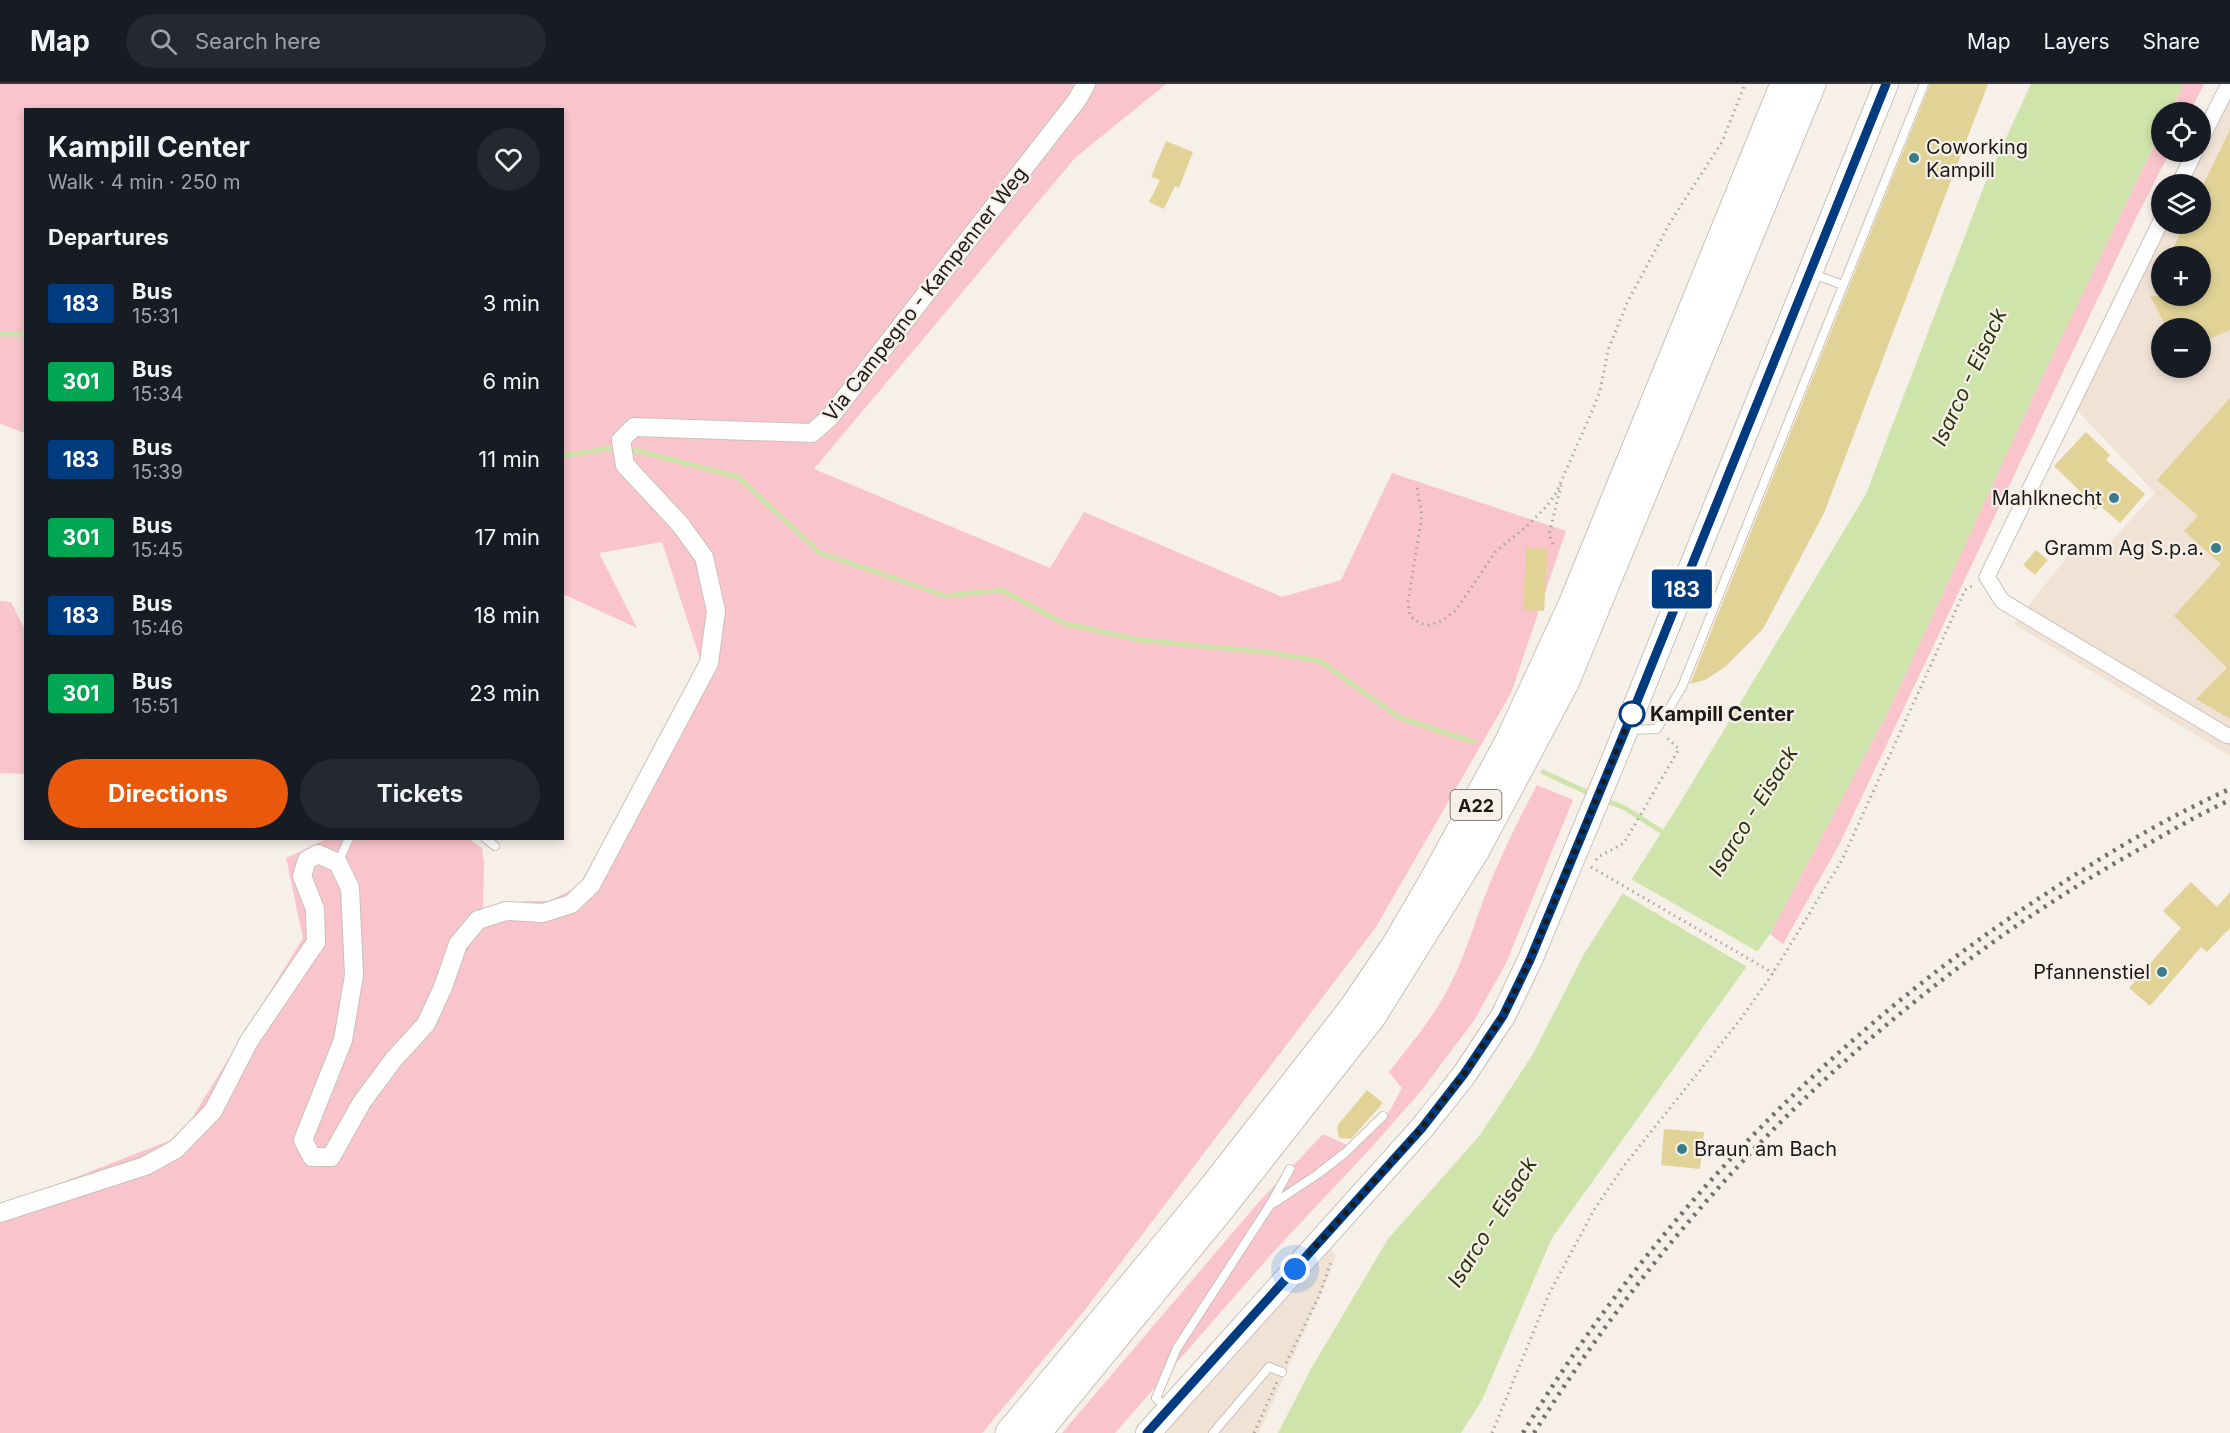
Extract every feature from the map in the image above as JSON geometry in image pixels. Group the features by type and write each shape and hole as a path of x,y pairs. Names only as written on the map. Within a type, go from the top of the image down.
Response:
{"highway":[{"name":"A22","path":"1009,1433 1205,1197 1352,1009 1436,877 1508,743 1571,607 1784,84"},
{"name":"A22","path":"1037,1433 1220,1210 1372,1017 1476,850 1565,683 1812,84"}],"main road":[{"path":"1148,1433 1422,1128 1464,1074 1503,1016 1530,960 1625,731 1886,84"}],"street":[{"name":"Via Campegno - Kampenner Weg","path":"338,862 350,888 354,975 343,1040 303,1140 312,1157 331,1157 362,1102 394,1059 426,1024 443,987 458,944 478,920 506,911 543,913 571,904 591,885 709,663 716,611 704,556 680,524 625,465 621,440 634,427 812,433 838,408 1077,100 1086,84"},
{"path":"2211,119 2229,84"},
{"path":"2155,234 1987,577 2002,601 2230,736"},
{"path":"0,1213 145,1166 176,1149 213,1111 249,1041 316,942 315,909 302,876 307,860 318,854 338,862"}],"lane":[{"path":"1625,731 1657,729 1682,687 1924,84"},
{"path":"1809,272 1843,285"},
{"path":"338,862 348,840"},
{"path":"488,840 495,846"},
{"path":"1270,1205 1318,1174 1346,1152 1383,1116"},
{"path":"1168,1410 1156,1398 1177,1348 1270,1205 1290,1169"},
{"path":"1213,1433 1269,1367 1282,1372"}],"path":[{"path":"1417,488 1422,515 1408,602 1410,616 1428,625 1442,621 1456,610 1496,551 1547,506 1562,480 1593,409 1600,391 1608,350 1628,301 1671,221 1722,142 1745,84"},
{"path":"1553,544 1549,535 1562,480"},
{"path":"1492,1433 1548,1294 1594,1210 1623,1167 1740,1020 1773,973 1842,860 1965,590 1987,577"},
{"path":"1632,831 1679,749 1657,729"},
{"path":"1591,867 1773,973"}],"shaded area":[{"path":"0,84 1166,84 1075,158 814,469 1050,568 1084,512 1282,597 1341,580 1392,473 1566,531 1511,693 1376,927 1084,1311 982,1433 0,1433 0,1207 181,1136 303,938 286,858 324,840 470,840 482,848 483,909 525,901 549,901 579,886 701,662 662,542 599,553 637,628 564,594 564,108 24,108 24,433 0,424"},
{"path":"2184,84 2204,84 2195,102 2175,102"},
{"path":"2230,96 2230,756 2014,624 2078,543 2103,550 2155,493 2075,408 2151,254 2151,306 2211,306 2211,246 2155,246 2161,234 2211,234 2211,174 2190,174 2196,162 2211,162 2211,133"},
{"path":"2151,152 2151,162 2165,162 2159,174 2151,174 2151,189 1840,843 1783,944 1770,934 1890,708 2036,390"},
{"path":"0,601 11,602 24,628 24,774 0,773"},
{"path":"1537,785 1573,800 1506,963 1475,1019 1421,1091 1276,1249 1115,1433 1062,1433 1257,1204 1323,1134 1356,1149 1389,1112 1402,1088 1389,1072 1433,1014 1452,981 1493,875"},
{"path":"1331,1249 1336,1256 1323,1290 1259,1433 1165,1433"}],"water":[{"name":"Isarco - Eisack","path":"2031,84 2184,84 2175,102 2151,102 2151,152 2036,390 1890,708 1770,934 1552,1238 1482,1400 1461,1433 1278,1433 1312,1367 1388,1239 1480,1135 1533,1054 1584,954 1680,803 1866,494 1986,181"}],"pier":[{"path":"1629,878 1760,953 1749,968 1620,892"}],"building":[{"name":"Kampill Center","path":"1930,84 1988,84 1824,513 1763,629 1725,667 1705,680 1690,684"},
{"path":"2230,130 2230,330 2211,338 2211,318 2162,318 2155,306 2211,306 2211,246 2174,246 2180,234 2211,234 2211,174 2208,174"},
{"path":"1166,141 1193,152 1179,188 1175,186 1164,209 1149,202 1160,180 1151,177"},
{"name":"Gramm Ag S.p.a.","path":"2230,398 2230,719 2196,699 2227,668 2174,616 2221,564 2184,531 2198,516 2157,480"},
{"path":"2086,432 2110,455 2106,460 2145,494 2120,523 2099,505 2095,510 2084,501 2086,497 2054,466"},
{"path":"1526,548 1548,549 1544,611 1523,610"},
{"path":"2036,550 2048,560 2035,575 2023,565"},
{"path":"2191,882 2217,907 2230,892 2230,928 2207,952 2201,947 2150,1006 2129,988 2181,928 2163,911"},
{"path":"1367,1090 1383,1103 1351,1139 1339,1138 1337,1126"},
{"name":"Braun am Bach","path":"1664,1129 1704,1132 1700,1169 1661,1165"}],"waterway":[{"path":"0,334 24,334"},
{"path":"564,456 612,448 639,451 738,477 820,553 946,596 1002,590 1063,623 1140,640 1266,652 1320,661 1400,718 1474,742"},
{"path":"1543,772 1593,795"},
{"path":"1605,800 1625,808 1667,835"}],"railway":[{"path":"1523,1433 1574,1354 1630,1277 1690,1204 1754,1135 1821,1069 1892,1007 1966,949 2044,895 2135,838 2230,789"},
{"path":"1534,1433 1591,1347 1653,1265 1719,1187 1791,1112 1866,1042 1946,977 2030,917 2117,862 2230,800"}],"bus line":[{"name":"183","path":"1147,1433 1422,1128 1464,1074 1503,1016 1530,960 1614,759 1886,84"}],"place":[{"name":"Coworking Kampill","path":"1914,158"},
{"name":"Mahlknecht","path":"2114,498"},
{"name":"Gramm Ag S.p.a.","path":"2216,548"},
{"name":"Kampill Center","path":"1632,714"},
{"name":"Pfannenstiel","path":"2162,972"},
{"name":"Braun am Bach","path":"1682,1149"}],"route":[{"path":"1295,1269 1422,1128 1464,1074 1503,1016 1530,960 1634,708 1632,714"}]}
